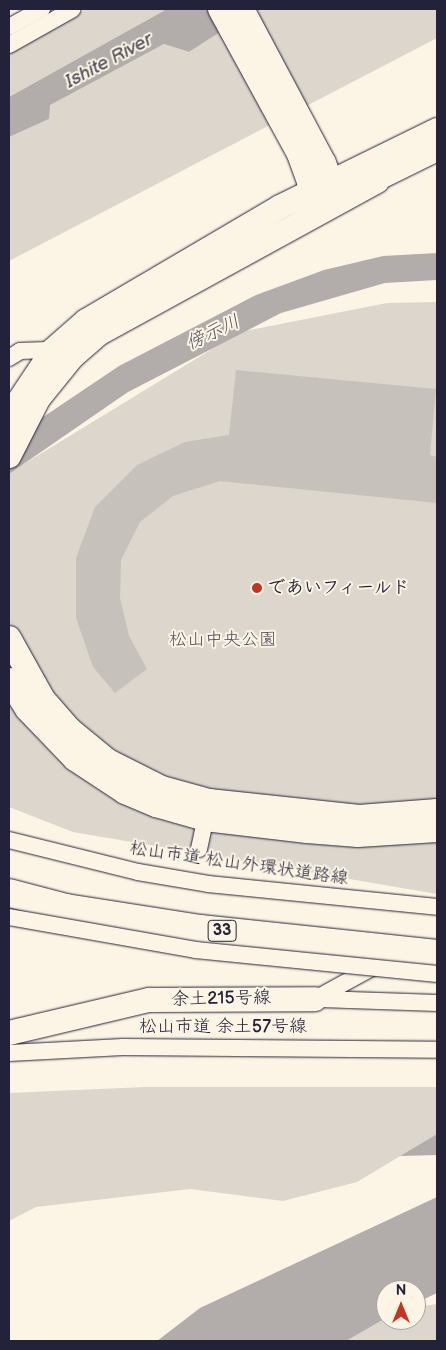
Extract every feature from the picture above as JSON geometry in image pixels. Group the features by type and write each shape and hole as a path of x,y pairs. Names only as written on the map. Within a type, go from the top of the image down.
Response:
{"highway":[{"name":"33","path":"9,893 66,908 200,929 437,954"}],"street":[{"path":"9,27 42,9"},
{"path":"9,45 73,9"},
{"path":"220,9 290,118 326,182 320,213"},
{"path":"242,9 290,118 299,154 309,182 326,182 368,175 437,149"},
{"path":"19,415 98,334 320,213 368,175 437,130"},
{"path":"280,207 299,183 299,154"},
{"path":"9,456 19,415 54,350 95,316 326,182"},
{"path":"9,358 20,351 54,350"},
{"path":"9,638 43,699 88,746 133,776 207,810 358,835 437,830"},
{"path":"9,680 55,741 98,776 156,805 207,810 359,817 437,812"},
{"path":"199,849 207,810"},
{"name":"松山市道 松山外環状道路線","path":"9,840 138,872 208,884 437,908"},
{"path":"9,917 196,950 437,974"},
{"path":"315,999 385,960 437,962"},
{"name":"余土215号線","path":"9,1033 149,1000 315,999 437,1002"},
{"name":"松山市道 余土57号線","path":"9,1053 123,1047 437,1050"}],"green space":[{"path":"87,9 167,9 9,97 9,53"},
{"path":"256,9 437,9 437,38 9,261 9,137 49,119 49,105 164,44 189,52"},
{"name":"松山中央公園","path":"437,302 437,894 73,832 9,807 9,473 240,332 387,303"},
{"path":"145,1087 437,1087 437,1134 357,1182 283,1201 190,1189 36,1207 9,1221 9,1093"},
{"path":"437,1304 437,1341 346,1341 376,1324 376,1330 426,1330 426,1306"}],"water":[{"name":"Ishite River","path":"167,9 256,9 189,52 164,44 50,105 49,119 9,137 9,97"},
{"name":"傍示川","path":"437,253 437,280 385,283 281,313 128,392 9,474 9,440 119,366 256,295 324,270 383,256"},
{"path":"437,1134 437,1155 400,1156"},
{"path":"437,1197 437,1293 426,1298 426,1280 376,1280 376,1324 346,1341 157,1341 200,1308"}],"building":[{"path":"236,370 436,389 430,455 437,457 437,503 220,481 173,496 140,522 121,560 120,598 129,636 147,669 115,693 93,667 76,618 76,558 95,507 137,465 185,442 229,435"}],"place":[{"name":"であいフィールド","path":"257,588"}]}
